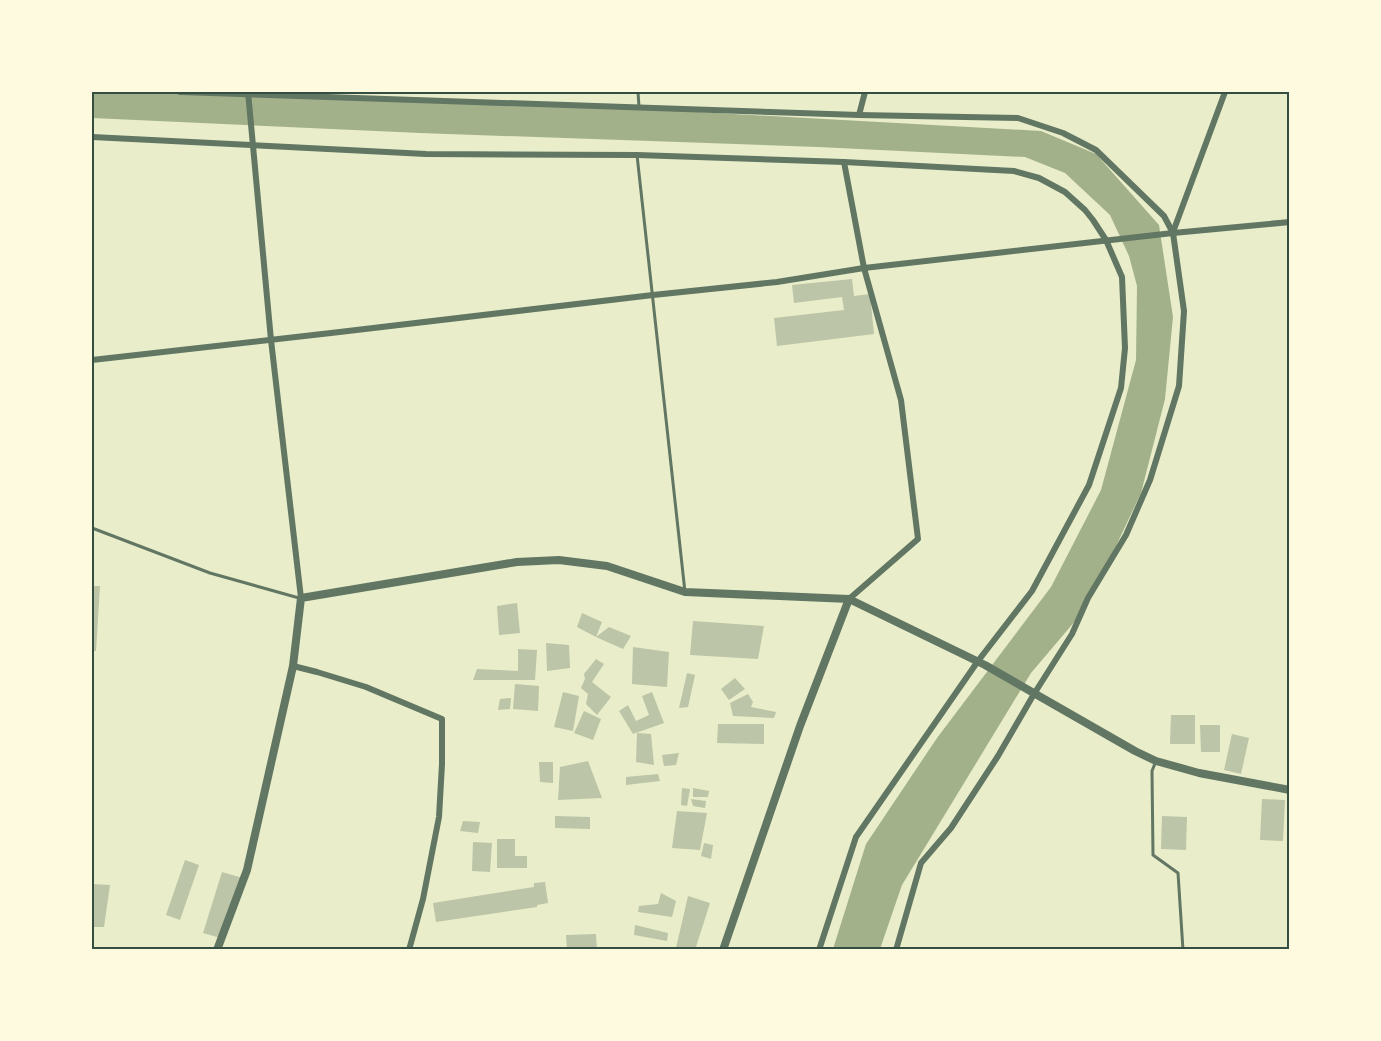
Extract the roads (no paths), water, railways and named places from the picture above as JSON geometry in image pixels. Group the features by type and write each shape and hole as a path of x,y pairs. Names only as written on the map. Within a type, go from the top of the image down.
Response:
{"street":[{"path":"180,92 248,92 494,104 1018,118 1064,133 1096,150 1164,216 1173,233 1184,310 1179,386 1150,480 1126,535 1089,598 1072,634 951,828 921,863 896,950"},
{"path":"217,950 247,870 292,666 300,598 271,340 248,92"},
{"path":"859,115 865,92"},
{"path":"1173,233 1225,92"},
{"path":"92,137 426,154 637,155 1014,171 1026,173 1053,184 1076,201 1093,220 1106,240 1122,277 1125,348 1121,388 1089,485 1032,591 855,837 819,950"},
{"path":"723,950 800,726 849,599 918,539 901,400 864,268 843,162"},
{"path":"92,360 777,282 864,268 1106,240 1290,222"},
{"path":"300,598 517,562 559,560 607,566 685,591 849,599 981,663 1156,761 1199,773 1290,790"},
{"path":"292,666 366,687 442,719 439,817 423,899 409,950"}],"lane":[{"path":"638,92 639,107"},
{"path":"637,155 685,591"},
{"path":"92,528 210,573 300,598"},
{"path":"1156,761 1152,771 1153,855 1178,873 1183,950"}]}
